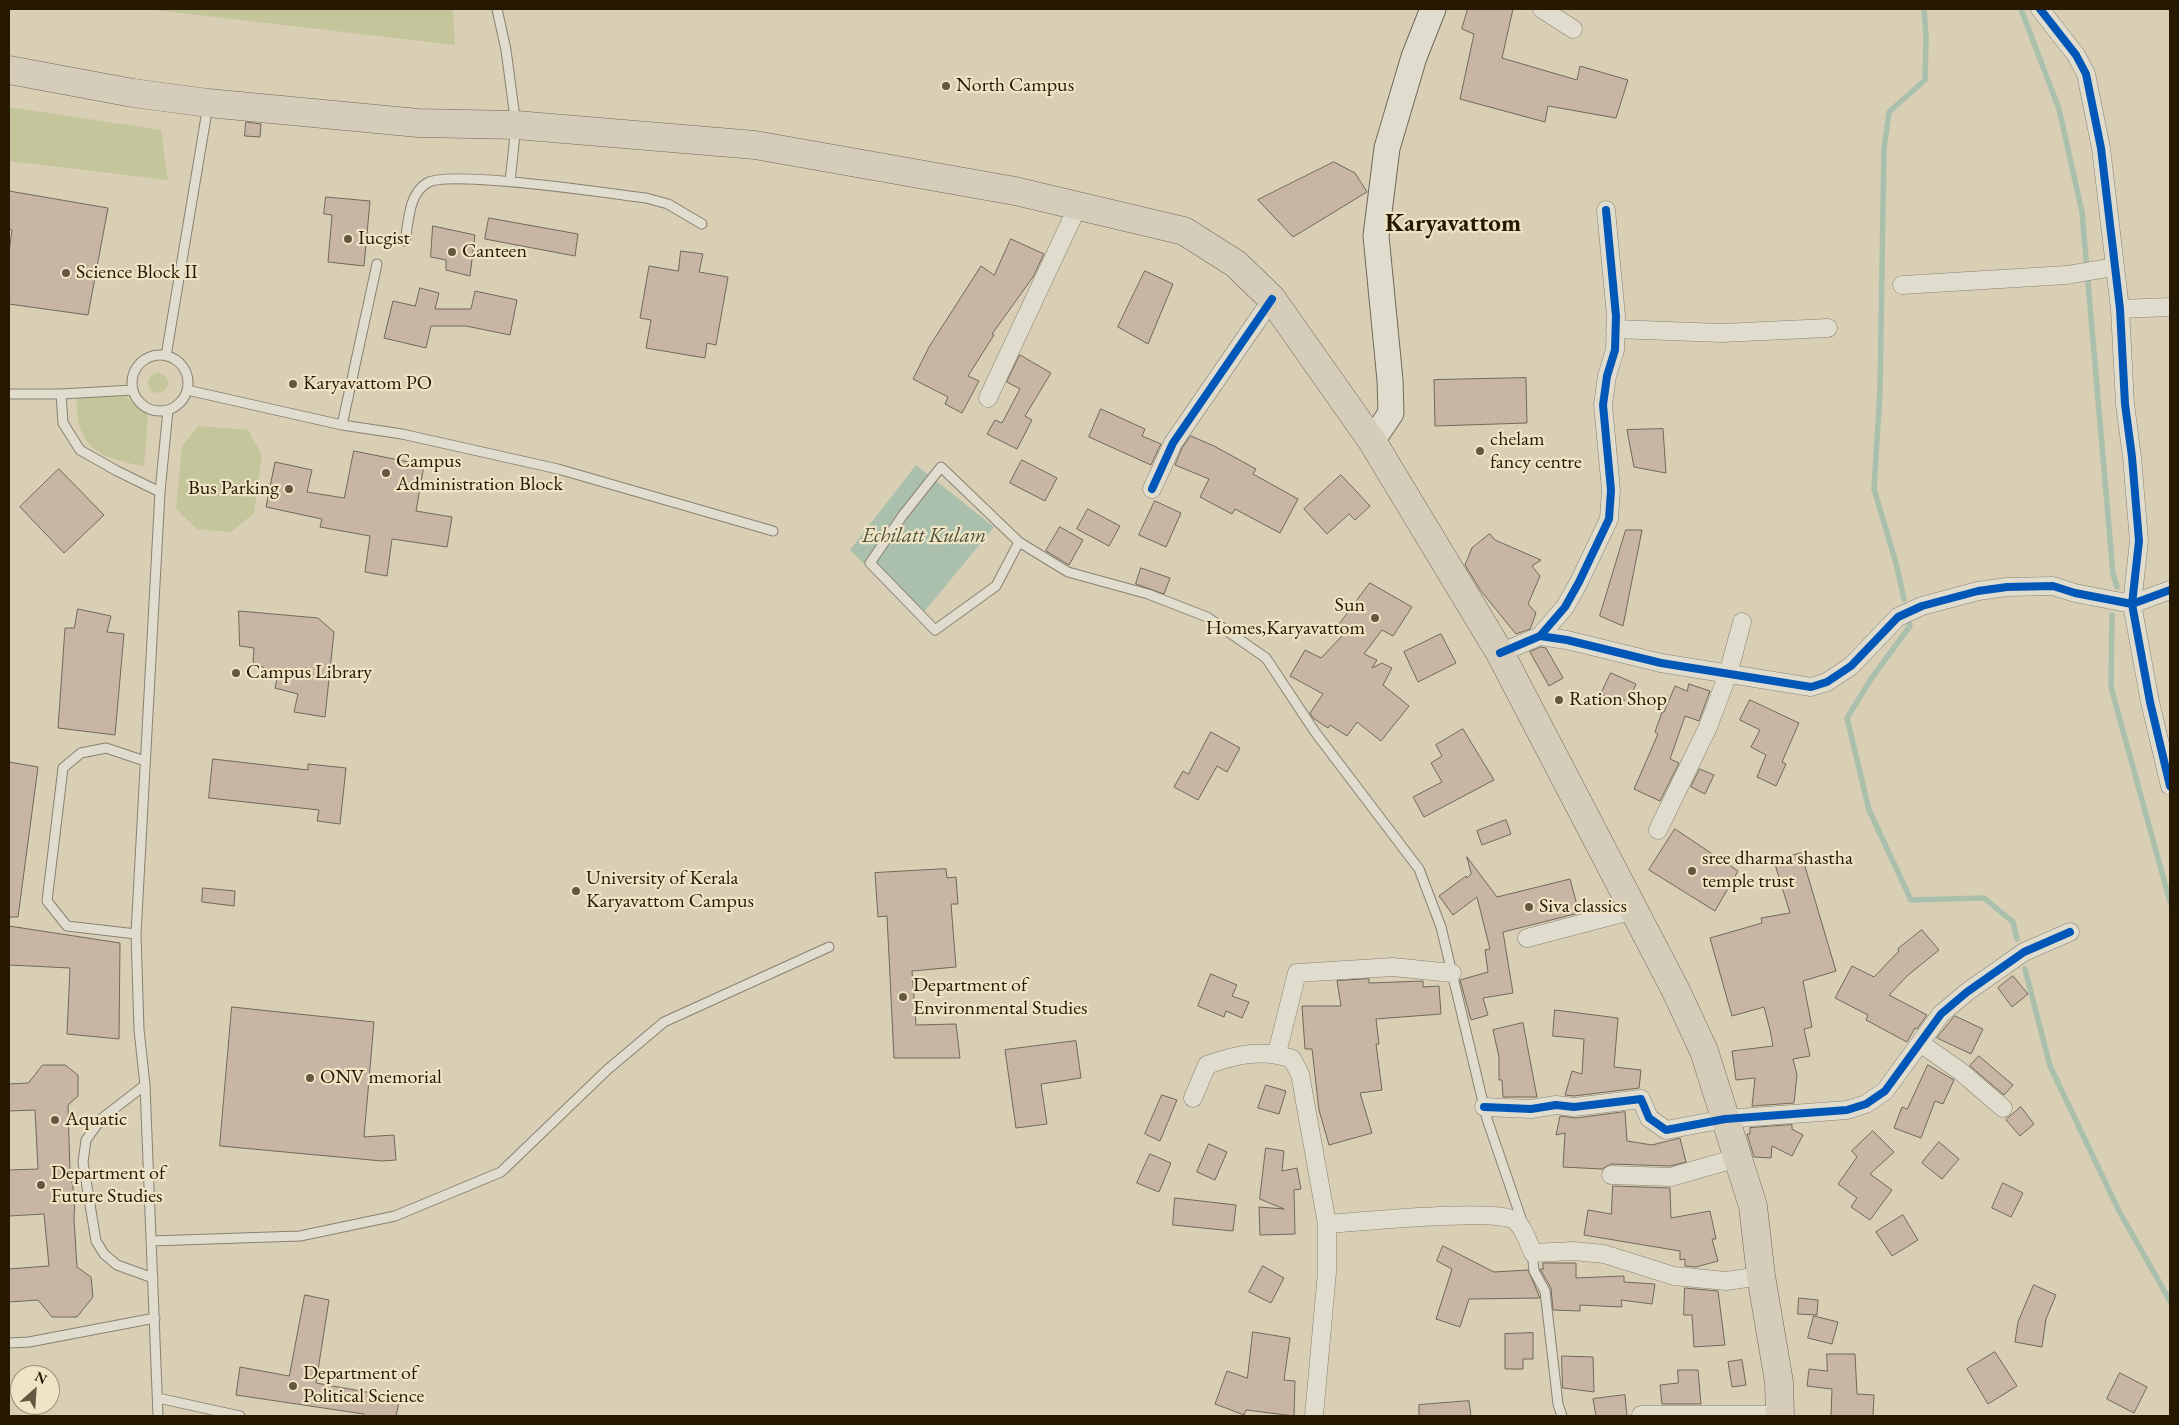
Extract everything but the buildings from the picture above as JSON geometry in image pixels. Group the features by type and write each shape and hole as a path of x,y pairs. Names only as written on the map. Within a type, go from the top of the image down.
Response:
{"main road":[{"path":"1372,441 1392,414 1376,236 1387,148 1414,57 1433,9"},
{"path":"9,70 133,93 208,103 418,123 516,125 755,145 1015,191 1184,231 1236,264 1272,299 1372,441 1500,653 1675,989 1704,1051 1753,1206 1761,1276 1779,1382 1780,1416"}],"street":[{"path":"1542,9 1573,29"},
{"path":"2040,9 2076,55 2086,74 2101,148 2120,309 2125,404 2132,457 2139,541 2132,604 2150,702 2167,758 2170,786"},
{"path":"988,398 1078,206"},
{"path":"1500,653 1540,636 1565,607 1609,519 1611,490 1603,405 1607,376 1614,350 1616,316 1606,210"},
{"path":"1902,285 2067,275 2114,267"},
{"path":"1152,489 1173,444 1272,299"},
{"path":"2120,309 2170,307"},
{"path":"1615,329 1722,333 1828,328"},
{"path":"1540,636 1567,640 1661,663 1810,687 1827,682 1851,666 1898,617 1922,606 1978,591 2007,587 2053,586 2132,604 2170,590"},
{"path":"1658,830 1708,727 1728,674 1742,622"},
{"path":"1527,938 1634,910"},
{"path":"1484,1107 1531,1109 1556,1105 1574,1107 1641,1099 1649,1118 1666,1130 1725,1119 1847,1110 1866,1104 1885,1091 1941,1014 1968,992 2024,952 2070,932"},
{"path":"1277,1053 1297,973 1393,967 1452,973"},
{"path":"1920,1043 1966,1076 2003,1108"},
{"path":"1193,1098 1207,1065 1231,1056 1277,1053 1292,1059 1300,1074 1327,1224 1326,1272 1314,1416"},
{"path":"1611,1175 1671,1177 1737,1158"},
{"path":"1327,1224 1451,1215 1503,1216 1518,1224 1533,1253 1573,1251 1604,1254 1674,1276 1726,1281 1761,1276"},
{"path":"1641,1415 1780,1416"}],"lane":[{"path":"497,9 506,50 516,125 510,182"},
{"path":"166,356 208,103"},
{"path":"405,241 412,203 418,190 429,181 442,178 510,182 646,198 668,204 702,224"},
{"path":"342,426 377,264"},
{"path":"156,355 166,356 181,365 188,380 187,390 184,398 177,406 160,412 142,405 132,390 132,380 139,364 147,358 156,355"},
{"path":"9,394 61,394 132,390"},
{"path":"187,390 342,426 402,434 558,469 773,531"},
{"path":"61,394 63,423 80,450 117,472 160,492"},
{"path":"158,1416 145,1085 139,1030 136,934 160,492 168,410"},
{"path":"1019,542 996,586 935,630 870,563 903,515 940,467 1019,542 1068,572 1148,594 1207,617 1266,658 1315,732 1419,869 1441,927 1484,1107 1533,1253 1534,1271 1545,1291 1558,1404 1562,1416"},
{"path":"136,934 67,926 46,901 63,768 81,753 106,748 145,761"},
{"path":"151,1241 300,1236 395,1216 501,1172 607,1070 664,1022 829,947"},
{"path":"145,1085 101,1119 86,1140 83,1162 96,1241 104,1254 117,1265 153,1278"},
{"path":"9,1343 29,1342 155,1318"},
{"path":"158,1398 240,1416"}],"green space":[{"path":"146,9 453,9 455,45"},
{"path":"9,107 161,130 168,180 9,161"},
{"path":"158,373 165,376 168,383 165,390 158,393 151,390 148,383 151,376"},
{"path":"126,396 148,415 144,466 114,459 102,454 85,439 80,428 77,414 77,397"},
{"path":"198,426 248,430 262,455 254,513 231,532 197,529 176,509 182,446"}],"water":[{"name":"Echilatt Kulam","path":"916,465 994,527 919,618 850,550"}],"waterway":[{"path":"1904,599 1896,563 1874,489 1880,391 1884,149 1889,112 1925,80 1926,37 1924,9"},
{"path":"2021,9 2059,109 2082,212 2113,574 2117,587"},
{"path":"2112,615 2111,687 2170,902"},
{"path":"1909,621 1910,626 1871,679 1847,718 1869,810 1911,900 1984,898 2013,922 2017,939"},
{"path":"2025,969 2050,1066 2119,1211 2170,1301"}],"cycle path":[{"path":"2040,9 2076,55 2086,74 2101,148 2120,309 2125,404 2132,457 2139,541 2132,604 2170,590"},
{"path":"1540,636 1565,607 1609,519 1611,490 1603,405 1607,376 1615,350 1616,316 1606,210"},
{"path":"1152,489 1173,443 1272,299"},
{"path":"1500,653 1540,636 1567,640 1661,663 1811,687 1827,682 1851,666 1898,617 1922,606 1978,591 2007,587 2053,586 2075,593 2132,604 2150,702 2170,786"},
{"path":"1484,1107 1531,1109 1556,1105 1574,1107 1641,1099 1649,1118 1666,1130 1725,1119 1847,1110 1866,1104 1885,1091 1941,1014 1967,992 2024,952 2070,932"}],"place":[{"name":"North Campus","path":"946,86"},
{"name":"Iucgist","path":"348,239"},
{"name":"Canteen","path":"452,252"},
{"name":"Science Block II","path":"66,273"},
{"name":"Karyavattom PO","path":"293,384"},
{"name":"chelam fancy centre","path":"1480,451"},
{"name":"Campus Administration Block","path":"386,473"},
{"name":"Bus Parking","path":"289,489"},
{"name":"Sun Homes,Karyavattom","path":"1375,618"},
{"name":"Campus Library","path":"236,673"},
{"name":"Ration Shop","path":"1559,700"},
{"name":"sree dharma shastha temple trust","path":"1692,871"},
{"name":"University of Kerala Karyavattom Campus","path":"576,891"},
{"name":"Siva classics","path":"1529,907"},
{"name":"Department of Environmental Studies","path":"903,997"},
{"name":"ONV memorial","path":"310,1078"},
{"name":"Aquatic","path":"55,1120"},
{"name":"Department of Future Studies","path":"41,1185"},
{"name":"Department of Political Science","path":"293,1386"}],"district":[{"name":"Karyavattom","path":"1453,224"}]}
